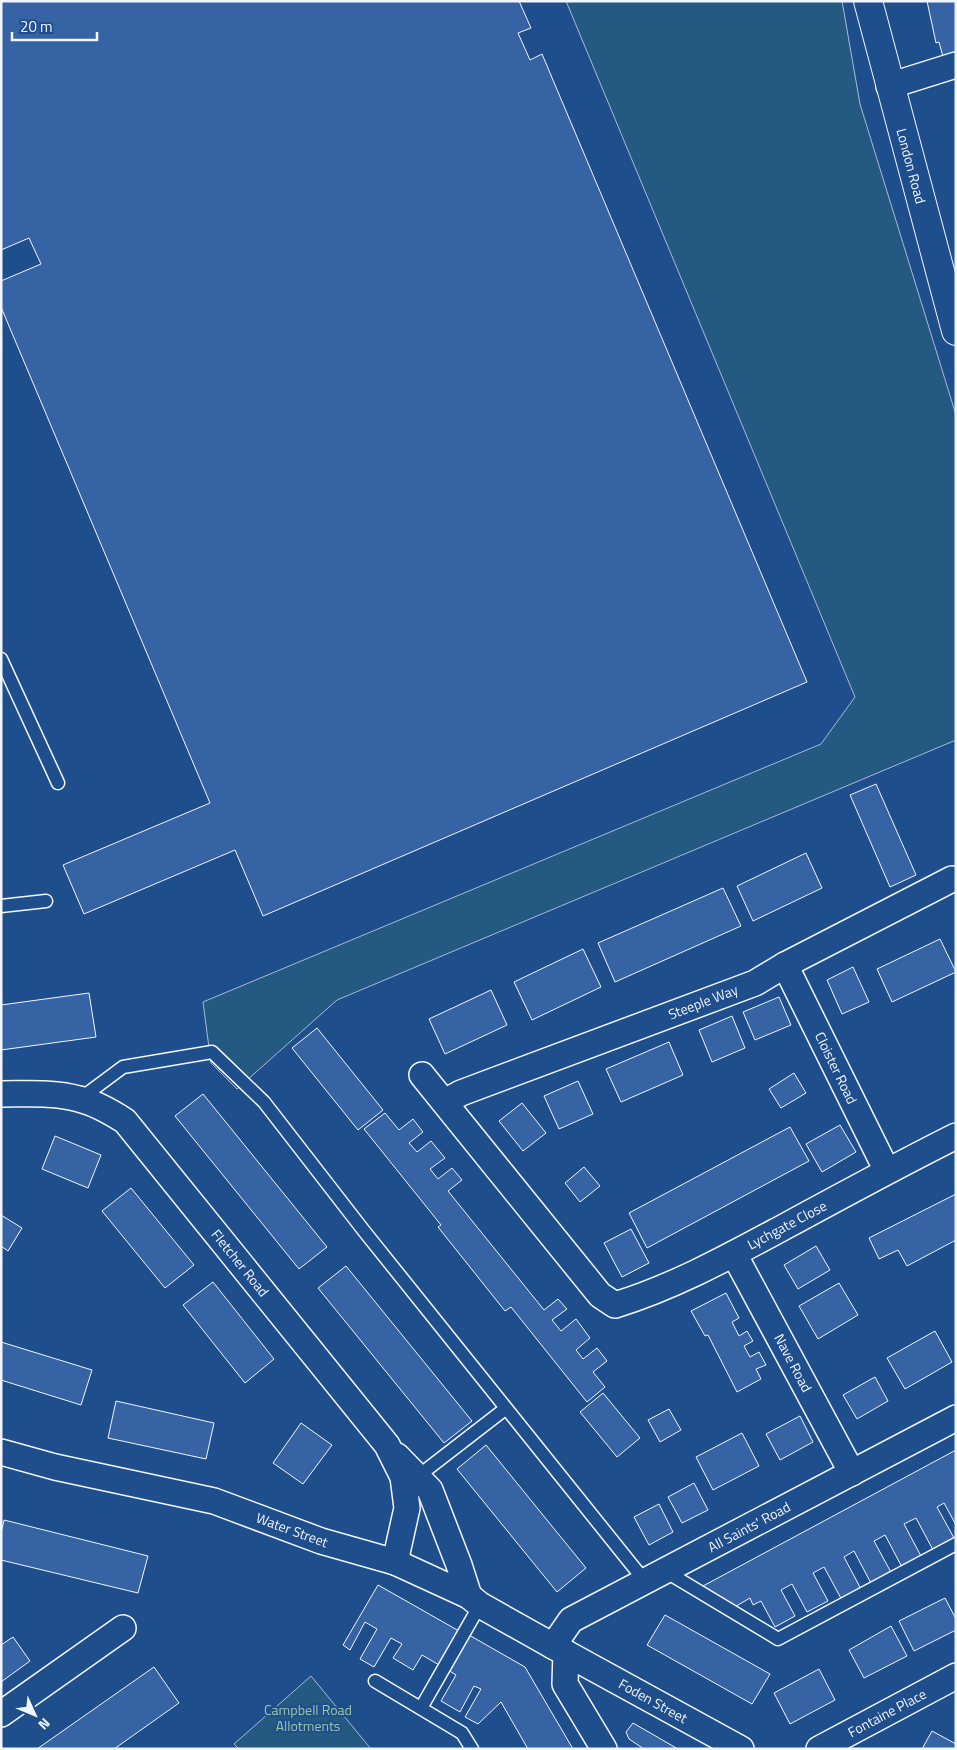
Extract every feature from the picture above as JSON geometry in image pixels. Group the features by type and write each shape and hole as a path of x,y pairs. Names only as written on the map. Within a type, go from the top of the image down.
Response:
{"main road":[{"name":"London Road","path":"868,1 889,86 956,331"}],"street":[{"path":"889,86 956,65"},
{"name":"Steeple Way","path":"444,1102 461,1093 755,983 785,965 952,879"},
{"name":"Cloister Road","path":"785,965 887,1171"},
{"path":"422,1075 444,1102"},
{"name":"Fletcher Road","path":"1,1094 49,1094 80,1099 104,1108 125,1121 387,1445 430,1490 474,1600"},
{"name":"Lychgate Close","path":"444,1102 600,1295 615,1306 640,1298 734,1254 956,1136"},
{"name":"Nave Road","path":"734,1254 852,1473"},
{"name":"All Saints' Road","path":"559,1649 572,1620 956,1418"},
{"name":"Fletcher Road","path":"387,1445 403,1477 407,1508 395,1562"},
{"name":"Water Street","path":"1,1452 55,1467 214,1501 321,1541 395,1562 474,1600 559,1649"},
{"path":"1,1714 123,1628"},
{"path":"559,1649 565,1684 604,1749"},
{"name":"Foden Street","path":"559,1649 741,1749"},
{"name":"Fontaine Place","path":"819,1749 956,1676"}],"lane":[{"path":"1,659 58,782"},
{"path":"1,906 46,901"},
{"path":"80,1099 123,1067 212,1052 264,1102 505,1409 655,1576 778,1639 956,1544"},
{"path":"417,1477 505,1409"},
{"path":"421,1708 474,1600"},
{"path":"375,1681 462,1732 472,1749"}],"green space":[{"path":"566,1 842,1 860,104 956,415 956,740 337,1000 237,1089 211,1063 203,1002 821,744 855,697"},
{"name":"Campbell Road Allotments","path":"311,1676 371,1749 239,1749 234,1744"}],"building":[{"path":"1,1 519,1 531,28 518,33 530,60 542,54 807,682 263,916 235,850 84,914 63,865 210,803 1,307 1,281 41,264 29,238 1,250"},
{"path":"927,1 956,1 956,54 943,57 939,42 936,43"},
{"path":"876,784 916,875 890,887 850,795"},
{"path":"806,853 822,888 753,921 737,886"},
{"path":"723,888 741,926 615,982 598,943"},
{"path":"940,939 956,972 892,1002 877,969"},
{"path":"583,949 601,987 532,1020 514,982"},
{"path":"853,967 869,1002 842,1014 827,980"},
{"path":"491,990 507,1025 445,1054 429,1019"},
{"path":"89,993 96,1037 1,1050 1,1005"},
{"path":"779,997 791,1025 755,1040 743,1012"},
{"path":"732,1016 745,1048 712,1062 699,1030"},
{"path":"317,1028 383,1110 358,1130 292,1048"},
{"path":"669,1042 683,1075 621,1102 606,1069"},
{"path":"794,1073 806,1093 781,1108 769,1089"},
{"path":"578,1081 593,1114 559,1129 544,1096"},
{"path":"203,1094 327,1247 299,1269 175,1116"},
{"path":"522,1103 546,1133 523,1151 499,1121"},
{"path":"385,1113 399,1130 413,1119 423,1132 409,1143 417,1152 431,1141 445,1158 430,1169 438,1179 452,1168 462,1180 448,1191 544,1310 558,1299 567,1309 552,1320 561,1331 576,1319 590,1338 576,1350 583,1359 597,1348 607,1361 593,1372 605,1387 587,1402 511,1307 505,1311 438,1227 441,1225 364,1129"},
{"path":"840,1125 856,1152 822,1172 806,1144"},
{"path":"790,1127 809,1161 647,1248 629,1213"},
{"path":"55,1136 101,1155 88,1188 42,1169"},
{"path":"584,1167 600,1186 580,1202 565,1183"},
{"path":"131,1188 194,1265 165,1288 102,1211"},
{"path":"956,1194 956,1240 907,1266 898,1250 879,1259 869,1238"},
{"path":"1,1215 22,1228 8,1251 1,1246"},
{"path":"631,1229 649,1263 622,1277 604,1243"},
{"path":"816,1246 830,1270 798,1289 784,1265"},
{"path":"346,1266 472,1421 444,1443 318,1288"},
{"path":"213,1282 274,1359 245,1383 183,1305"},
{"path":"839,1283 858,1315 818,1339 799,1306"},
{"path":"726,1293 739,1318 732,1322 739,1336 747,1331 753,1341 744,1346 750,1357 759,1352 766,1365 756,1369 761,1379 737,1392 708,1335 705,1336 691,1311"},
{"path":"935,1331 952,1362 905,1389 887,1358"},
{"path":"1,1342 92,1370 81,1405 1,1380"},
{"path":"875,1377 888,1401 857,1419 843,1395"},
{"path":"603,1393 640,1438 617,1457 580,1412"},
{"path":"116,1401 214,1423 206,1459 108,1438"},
{"path":"669,1409 681,1430 660,1442 648,1420"},
{"path":"800,1416 813,1442 780,1460 766,1434"},
{"path":"301,1423 332,1445 303,1484 273,1463"},
{"path":"742,1433 759,1466 713,1490 696,1457"},
{"path":"486,1445 586,1568 557,1592 457,1469"},
{"path":"956,1450 956,1525 944,1503 937,1507 954,1538 933,1550 916,1518 904,1524 922,1558 903,1569 885,1535 874,1541 893,1576 873,1587 854,1551 844,1557 862,1591 843,1602 824,1567 813,1573 828,1601 807,1612 792,1584 781,1590 795,1616 775,1627 761,1601 753,1605 750,1598 733,1608 703,1586"},
{"path":"694,1483 708,1510 682,1523 668,1497"},
{"path":"659,1504 673,1532 649,1545 634,1517"},
{"path":"4,1520 148,1556 138,1593 1,1560 1,1533"},
{"path":"378,1585 459,1631 439,1665 422,1655 413,1670 393,1658 402,1644 391,1638 374,1667 360,1659 377,1629 365,1622 350,1650 343,1645"},
{"path":"945,1598 956,1619 956,1630 914,1651 899,1621"},
{"path":"665,1615 770,1674 752,1704 647,1645"},
{"path":"891,1626 907,1656 864,1678 849,1650"},
{"path":"469,1635 525,1667 573,1749 528,1749 501,1702 478,1724 465,1717 481,1689 474,1686 460,1712 441,1701 456,1675 448,1670"},
{"path":"13,1637 30,1661 1,1682 1,1645"},
{"path":"154,1667 179,1703 114,1749 37,1749"},
{"path":"819,1669 835,1700 790,1724 774,1693"},
{"path":"633,1723 678,1749 644,1749 629,1739 626,1732"},
{"path":"932,1731 956,1744 956,1749 922,1749"}]}
